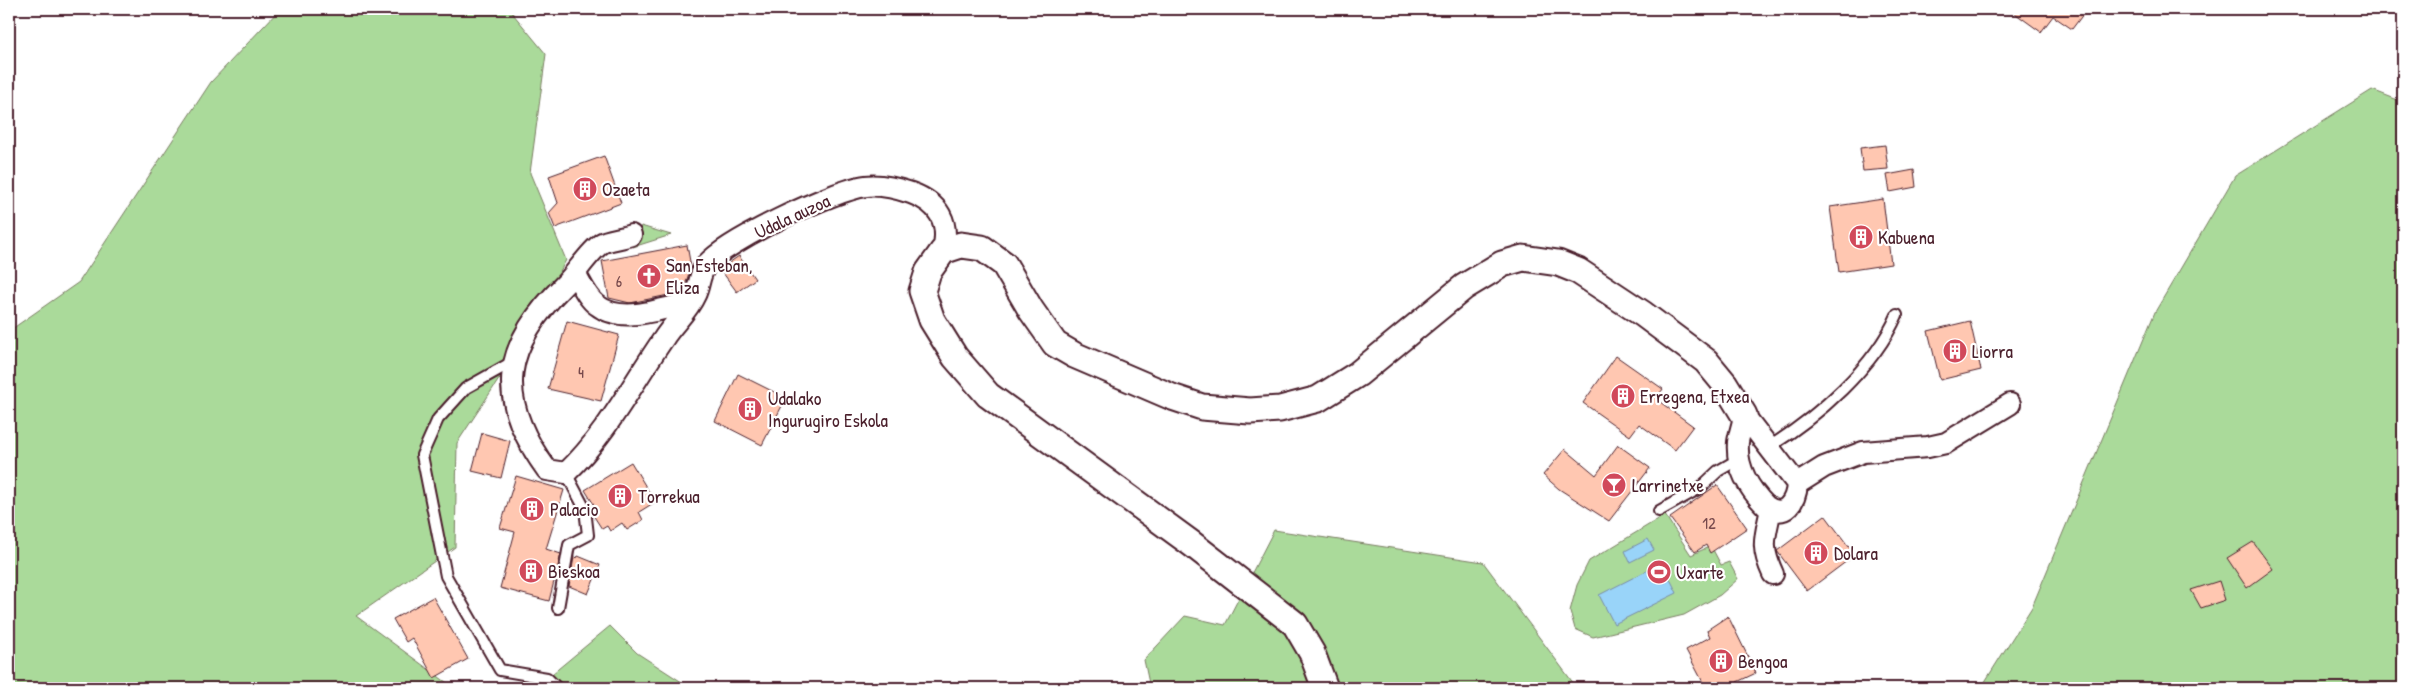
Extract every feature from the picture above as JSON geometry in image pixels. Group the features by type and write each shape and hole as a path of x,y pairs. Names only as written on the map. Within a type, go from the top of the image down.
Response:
{"street":[{"name":"Udala auzoa","path":"566,472 587,453 633,389 663,339 695,296 706,265 716,255 801,209 864,186 877,185 902,190 934,204 945,226 943,251"},
{"path":"566,472 547,470 523,432 513,393 514,360 520,343 532,320 602,243 631,235"},
{"path":"1325,688 1312,653 1295,624 1192,544 988,395 955,356 932,320 922,291 928,272 943,251 962,245 982,248 1004,264 1031,310 1055,344 1074,355 1180,400 1222,410 1250,411 1280,409 1318,399 1358,374 1464,287 1502,264 1522,258 1558,262 1578,271 1644,314 1706,361 1725,384 1744,415 1797,484 1797,496 1791,505 1782,511 1771,509 1743,475 1739,459 1738,441 1744,415"},
{"path":"575,273 596,305 610,312 626,315 691,302"},
{"path":"1797,484 1824,466 1863,452 1928,447 1946,443 2010,404"},
{"path":"1771,509 1763,545 1765,557 1773,574"}],"lane":[{"path":"1768,447 1798,427 1861,370 1884,340 1897,315"},
{"path":"514,360 466,388 438,420 422,455 446,576 477,632 500,670 547,678 557,688"},
{"path":"1660,511 1700,488 1718,471 1739,459"},
{"path":"558,608 569,545 588,535 585,509 566,472"}],"green space":[{"path":"280,9 509,9 546,54 530,173 566,260 517,352 457,443 455,547 356,616 454,688 9,688 9,331 79,282 211,82"},
{"path":"2372,90 2403,102 2403,688 1981,688 2032,607 2155,312 2235,176"},
{"path":"641,226 671,235 633,247"},
{"name":"Uxarte","path":"1665,515 1691,555 1711,546 1721,565 1729,562 1738,579 1720,595 1684,615 1593,637 1575,629 1570,611 1577,585 1589,561"},
{"path":"1274,530 1483,562 1577,688 1150,688 1144,660 1185,616 1225,625"},
{"path":"610,626 637,653 691,688 535,688"}],"water":[{"path":"1648,539 1654,550 1630,562 1625,551"},
{"path":"1662,563 1677,593 1614,624 1599,595"}],"building":[{"path":"2009,9 2087,9 2072,29 2053,16 2041,32"},
{"path":"1885,145 1888,169 1863,171 1860,148"},
{"name":"Ozaeta","path":"604,156 621,203 555,228 549,213 558,203 549,176"},
{"path":"1914,170 1916,187 1890,192 1887,175"},
{"name":"Kabuena","path":"1883,199 1891,264 1839,272 1830,207"},
{"name":"San Esteban, Eliza","path":"687,245 691,267 683,292 630,303 609,298 602,261"},
{"path":"739,256 755,279 737,292 720,269"},
{"path":"567,321 619,335 601,401 548,389"},
{"name":"Liorra","path":"1970,321 1981,370 1940,380 1928,331"},
{"name":"Erregena, Etxea","path":"1616,356 1663,389 1656,399 1693,426 1675,450 1639,424 1630,436 1583,403"},
{"name":"Udalako Ingurugiro Eskola","path":"738,374 786,398 762,445 715,421"},
{"path":"482,433 510,441 501,478 472,471"},
{"name":"Larrinetxe","path":"1618,445 1650,468 1609,521 1559,489 1543,475 1565,449 1596,475"},
{"name":"Torrekua","path":"631,462 655,502 639,512 643,520 627,530 622,523 610,531 607,526 602,529 593,515 598,511 585,490"},
{"path":"516,476 564,490 546,549 561,554 549,601 500,588 515,532 500,528"},
{"name":"Uxarte","path":"1717,485 1747,528 1710,553 1706,545 1695,552 1670,518"},
{"name":"Dolara","path":"1825,515 1855,555 1807,591 1777,551"},
{"path":"2253,542 2273,569 2247,588 2227,558"},
{"path":"578,556 600,565 588,594 569,586 574,557 577,558"},
{"path":"2219,581 2225,600 2201,608 2191,590"},
{"path":"433,597 468,659 434,678 412,638 406,642 393,619"},
{"name":"Bengoa","path":"1728,616 1756,673 1737,682 1740,688 1706,688 1686,650 1710,637 1707,630"}],"place":[{"name":"Ozaeta","path":"585,189"},
{"name":"Kabuena","path":"1861,237"},
{"name":"San Esteban, Eliza","path":"649,276"},
{"name":"Liorra","path":"1955,351"},
{"name":"Erregena, Etxea","path":"1623,396"},
{"name":"Udalako Ingurugiro Eskola","path":"750,409"},
{"name":"Larrinetxe","path":"1614,485"},
{"name":"Torrekua","path":"620,496"},
{"name":"Palacio","path":"532,509"},
{"name":"Dolara","path":"1816,553"},
{"name":"Bieskoa","path":"531,571"},
{"name":"Uxarte","path":"1659,572"},
{"name":"Bengoa","path":"1721,661"}]}
